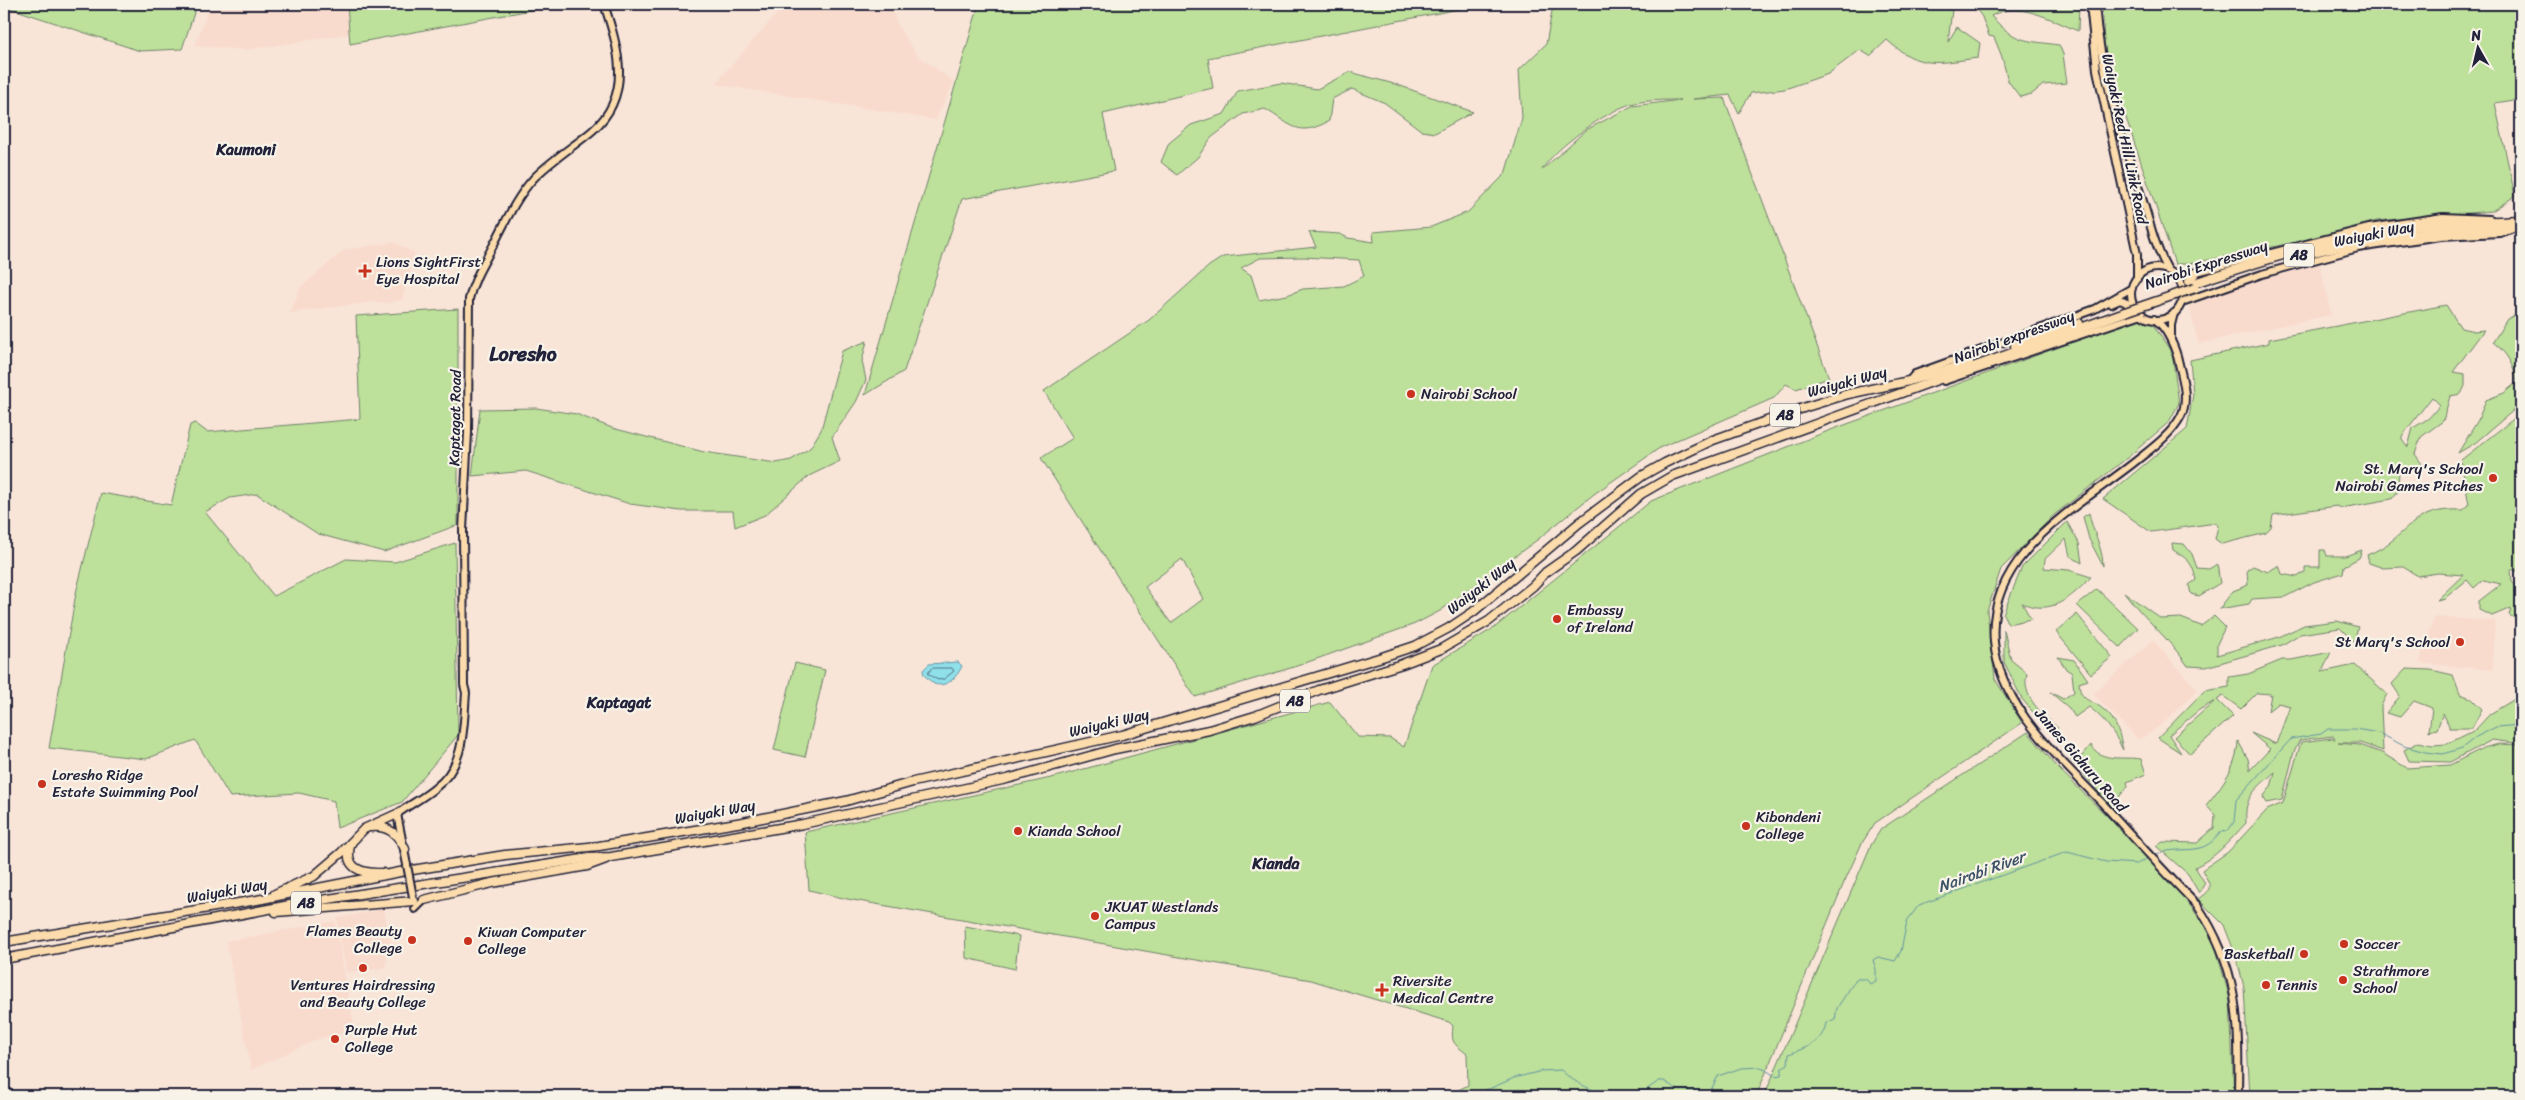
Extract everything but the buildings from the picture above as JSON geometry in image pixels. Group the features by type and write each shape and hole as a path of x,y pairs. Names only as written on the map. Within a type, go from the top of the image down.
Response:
{"highway":[{"name":"Nairobi Expressway","path":"1909,381 1971,365 2264,260 2337,241 2403,231 2501,221 2520,225"},
{"name":"Nairobi Expressway","path":"2125,315 2268,264 2403,231 2520,225"},
{"name":"Nairobi expressway","path":"1914,389 1971,365 2125,315"},
{"name":"Waiyaki Way","path":"4,942 257,900 368,880 400,872 505,855 599,846 743,822 846,801 913,782 1117,736 1316,678 1415,646 1450,628 1473,612 1579,523 1642,476 1665,463 1713,440 1806,407 1848,394 1909,381"},
{"name":"Waiyaki Way","path":"4,959 172,926 589,858 610,857 803,824 1007,779 1120,748 1208,730 1255,716 1319,690 1402,664 1441,649 1489,621 1533,586 1546,572 1576,551 1636,498 1672,476 1914,389"},
{"path":"1117,736 1115,744 1120,748"},
{"path":"1056,749 1055,760 1061,764"},
{"path":"257,900 314,876 364,829 397,814"},
{"path":"364,829 374,827 389,830 400,839 405,853"},
{"path":"354,839 349,850 350,857 358,870 364,874 400,872"},
{"path":"503,872 505,855"},
{"name":"Waiyaki Way","path":"424,900 492,883 587,866 610,857"},
{"path":"363,894 368,880"},
{"name":"Waiyaki Way","path":"238,915 414,902"},
{"path":"170,915 172,926"}],"main road":[{"name":"Kaptagat Road","path":"397,814 437,787 452,769 461,751 466,692 464,685 463,575 468,433 469,299 474,280 515,203 534,178 594,129 610,107 619,80 620,56 604,4"},
{"name":"Waiyaki Red Hill Link Road","path":"2090,4 2097,70 2136,254 2137,279"},
{"name":"Waiyaki Red Hill Link Road","path":"2096,4 2106,80 2125,153 2156,247 2168,270"},
{"path":"2116,160 2125,153"},
{"name":"Waiyaki Way","path":"2177,277 2316,240 2390,224 2459,216 2501,221"},
{"name":"Waiyaki Way","path":"2182,302 2206,292 2292,265 2358,248 2414,239 2500,233 2520,225"},
{"path":"2161,268 2168,270 2177,277 2183,293 2182,302 2174,313 2171,324 2171,341 2162,326 2154,319 2142,314 2133,302 2132,288 2137,279 2147,270 2161,268"},
{"path":"2197,273 2190,278 2188,287 2195,293 2206,292"},
{"name":"Waiyaki Way","path":"1909,381 1915,374 2095,309 2132,288"},
{"path":"2095,309 2124,301 2127,303 2130,312 2125,315"},
{"path":"2154,319 2165,318 2174,313"},
{"name":"Waiyaki Way","path":"1914,389 1986,368 2125,315 2142,314"},
{"name":"James Gichuru Road","path":"2171,341 2178,357 2184,392 2181,416 2162,441 2074,508 2027,548 2001,590 1993,629 2000,671 2007,687 2030,724 2197,905 2211,926 2225,955 2231,978 2237,1020 2238,1096"},
{"path":"397,814 414,902 424,900"}],"shaded area":[{"path":"210,4 346,4 349,34 246,50 195,46"},
{"path":"785,4 897,4 893,12 898,26 917,55 954,82 936,120 715,84"},
{"name":"Lions SightFirst Eye Hospital","path":"394,242 415,253 402,300 290,313 300,288 344,250"},
{"path":"2320,263 2331,315 2198,344 2189,305 2202,297"},
{"name":"St Mary's School","path":"2434,617 2495,621 2493,670 2419,663"},
{"path":"2153,640 2198,690 2161,725 2139,740 2093,694"},
{"path":"384,909 391,945 385,967 346,972 337,918"},
{"path":"335,921 355,1031 318,1039 251,1070 226,941"}],"green space":[{"path":"4,4 197,4 182,49 140,51 4,6"},
{"path":"347,4 563,4 350,44"},
{"path":"979,4 1485,4 1208,58 1213,88 1103,114 1114,171 962,199 904,371 865,395"},
{"name":"Nairobi School","path":"1550,4 1951,4 1938,7 1952,10 1948,42 1957,27 1980,43 1978,58 1951,62 1930,62 1909,56 1887,40 1870,56 1860,50 1828,74 1785,89 1751,93 1739,113 1730,95 1693,99 1724,98 1829,378 1796,389 1786,384 1774,398 1661,447 1594,494 1537,540 1440,611 1415,624 1294,667 1195,697 1041,458 1073,438 1044,391 1149,320 1209,266 1223,257 1316,247 1309,232 1340,234 1348,238 1374,242 1373,232 1431,227 1468,212 1505,174 1522,118 1519,70 1546,44 1552,11","holes":["1656,100 1681,100 1632,106 1586,130 1542,170 1548,161 1569,141 1609,114 1631,104","1303,257 1359,260 1364,276 1344,286 1303,289 1287,295 1259,300 1251,275 1241,268 1260,258","1182,559 1203,599 1171,623 1145,587"]},
{"path":"2000,4 2079,4 2078,31 2046,17 2024,11 2013,10 1991,16 2007,31 2021,39 2059,45 2063,54 2067,83 2043,85 2032,94 2020,97 2008,81 2002,57 1994,37 1989,36 1982,17 1975,7"},
{"path":"2102,4 2521,4 2521,99 2495,103 2515,196 2492,211 2377,221 2292,243 2189,264 2175,264 2110,70 2104,44"},
{"path":"1350,72 1398,85 1473,112 1435,133 1422,131 1385,103 1352,89 1332,99 1329,121 1318,126 1302,129 1289,124 1265,109 1243,114 1211,138 1198,157 1177,175 1161,162 1169,143 1191,125 1224,114 1238,91 1281,83 1317,89"},
{"path":"2446,305 2461,328 2474,331 2484,330 2453,372 2465,374 2465,386 2461,394 2450,396 2443,421 2421,437 2415,454 2424,467 2399,470 2398,491 2392,499 2341,508 2337,506 2273,515 2271,528 2266,533 2222,544 2215,539 2218,526 2216,523 2151,532 2103,499 2187,429 2193,394 2190,360 2269,343 2269,339","holes":["2432,397 2440,405 2429,418 2413,428 2408,447 2402,436"]},
{"path":"458,309 458,525 384,552 318,534 257,494 230,498 205,512 274,596 346,559 395,562 455,543 458,735 402,802 337,828 334,801 299,793 230,797 195,740 146,759 49,748 76,593 101,493 171,505 190,425 195,423 207,432 360,419 356,316"},
{"path":"2521,312 2521,404 2475,443 2458,453 2478,420 2486,400 2504,393 2517,382 2509,359 2493,342 2507,319"},
{"path":"2139,318 2152,323 2172,353 2179,403 2169,422 2127,458 2054,515 2001,569 1987,611 1995,679 2022,723 1875,823 1862,843 1843,885 1757,1094 1765,1094 1871,845 1881,829 2028,732 2058,768 2112,821 2187,901 2202,922 2215,945 2230,999 2234,1096 1447,1096 1468,1085 1467,1054 1454,1042 1452,1036 1453,1026 1449,1022 1311,980 847,899 809,890 805,832 1051,778 1330,702 1358,737 1390,738 1404,747 1432,665 1494,628 1651,501 1828,431"},
{"path":"867,341 862,361 866,380 856,402 832,437 840,461 809,476 765,515 735,527 733,511 681,511 630,504 526,471 472,476 480,409 536,408 576,414 612,428 704,452 776,463 791,460 810,448 821,430 842,351"},
{"path":"2521,413 2521,573 2511,569 2512,582 2521,589 2521,630 2518,620 2509,615 2511,608 2492,616 2479,610 2479,601 2501,584 2483,580 2474,588 2467,580 2445,598 2437,600 2463,575 2438,573 2418,576 2403,567 2383,568 2369,563 2367,555 2382,548 2420,518 2445,510 2463,510 2469,505 2461,460"},
{"path":"2089,513 2103,559 2103,566 2089,539 2083,517"},
{"path":"2067,522 2079,543 2082,563 2070,556 2066,539 2045,559 2044,568 2069,570 2091,577 2069,597 2052,606 2033,606 2022,603 2031,619 2008,624 2003,614 2022,567"},
{"path":"2172,543 2184,544 2192,554 2197,568 2209,569 2217,564 2220,583 2199,596 2191,594 2189,585 2196,580 2193,569 2186,559 2173,550"},
{"path":"2320,550 2325,550 2327,556 2345,556 2362,550 2359,558 2344,566 2343,573 2314,582 2285,597 2252,599 2249,604 2219,609 2233,591 2248,585 2247,570 2253,566 2268,572 2279,565 2282,574 2297,577 2305,572 2305,567 2320,567"},
{"path":"2097,589 2138,628 2120,647 2077,605"},
{"path":"2124,592 2161,619 2181,618 2201,626 2214,616 2225,627 2217,644 2217,655 2279,637 2304,625 2337,621 2358,627 2354,642 2340,628 2300,634 2282,645 2206,667 2188,666"},
{"path":"2077,614 2112,657 2091,674 2056,632"},
{"path":"2004,630 2011,660 2027,673 2027,690 2030,697 2039,710 2058,728 2047,729 2022,699 2004,662"},
{"path":"2331,652 2322,672 2355,665 2387,694 2381,706 2383,751 2360,743 2338,743 2360,745 2382,753 2407,768 2450,765 2483,748 2499,744 2521,745 2521,1096 2250,1096 2244,987 2236,956 2224,925 2198,899 2209,889 2209,883 2202,870 2228,852 2267,810 2283,803 2301,742 2332,738 2335,740 2333,736 2300,740 2294,752 2282,800 2267,803 2263,797 2271,787 2275,772 2252,794 2247,806 2246,823 2217,853 2195,867 2205,883 2199,893 2188,874 2156,846 2163,842 2197,843 2214,828 2215,815 2206,805 2223,783 2232,767 2238,741 2248,759 2250,770 2270,749 2251,733 2276,744 2290,706 2278,703 2268,711 2271,694 2257,693 2241,709 2223,696 2217,700 2233,716 2190,754 2174,737 2215,701 2199,710 2169,735 2181,753 2158,738 2204,691 2229,687 2229,677 2248,674 2282,660"},
{"path":"2058,657 2074,660 2088,680 2079,683 2081,694 2103,709 2112,718 2119,733 2123,750 2109,726 2089,707 2075,717 2069,708 2050,692 2063,699 2074,692 2072,673 2066,669"},
{"path":"795,663 825,670 805,757 774,750"},
{"path":"2406,669 2431,670 2453,675 2460,694 2471,698 2482,709 2472,728 2450,728 2443,713 2437,729 2429,731 2432,708 2414,701 2400,717 2386,713 2400,696 2392,684"},
{"path":"2521,685 2521,744 2492,740 2450,762 2409,761 2404,750 2419,742 2432,745 2447,744 2475,730 2490,714 2518,697"},
{"path":"2091,745 2095,751 2106,757 2141,759 2146,774 2127,782 2128,786 2119,797 2116,811 2069,758 2082,756"},
{"path":"965,926 1019,936 1015,969 966,958"}],"water":[{"path":"958,662 962,666 954,678 947,683 934,684 924,675 923,670 929,664"}],"waterway":[{"path":"2154,855 2173,850 2190,850 2206,846 2221,832 2228,831 2234,822 2236,800 2291,739 2321,734 2328,729 2355,729 2379,733 2404,746 2425,752 2443,754 2462,748 2476,737 2496,727 2521,725"},
{"name":"Nairobi River","path":"1626,1096 1632,1092 1646,1090 1659,1081 1664,1081 1678,1090 1710,1092 1718,1076 1741,1068 1761,1067 1775,1076 1781,1075 1782,1068 1788,1064 1789,1054 1817,1041 1826,1023 1835,1019 1837,1008 1856,979 1866,979 1870,984 1876,981 1876,969 1873,960 1878,957 1895,961 1901,951 1907,921 1919,905 2067,852 2106,862 2137,864 2148,858"},
{"path":"1463,1096 1489,1089 1514,1078 1542,1071 1561,1070 1586,1087 1614,1096"}],"place":[{"name":"Lions SightFirst Eye Hospital","path":"365,271"},
{"name":"Nairobi School","path":"1411,394"},
{"name":"St. Mary's School Nairobi Games Pitches","path":"2493,478"},
{"name":"Embassy of Ireland","path":"1557,619"},
{"name":"St Mary's School","path":"2460,642"},
{"name":"Loresho Ridge Estate Swimming Pool","path":"42,784"},
{"name":"Kibondeni College","path":"1746,826"},
{"name":"Kianda School","path":"1018,831"},
{"name":"JKUAT Westlands Campus","path":"1095,916"},
{"name":"Flames Beauty College","path":"412,940"},
{"name":"Kiwan Computer College","path":"468,941"},
{"name":"Soccer","path":"2344,944"},
{"name":"Basketball","path":"2304,954"},
{"name":"Ventures Hairdressing and Beauty College","path":"363,968"},
{"name":"Strathmore School","path":"2343,980"},
{"name":"Tennis","path":"2266,985"},
{"name":"Riversite Medical Centre","path":"1382,990"},
{"name":"Purple Hut College","path":"335,1039"}],"district":[{"name":"Kaumoni","path":"246,149"},
{"name":"Loresho","path":"523,354"},
{"name":"Kaptagat","path":"619,702"},
{"name":"Kianda","path":"1276,863"}]}
